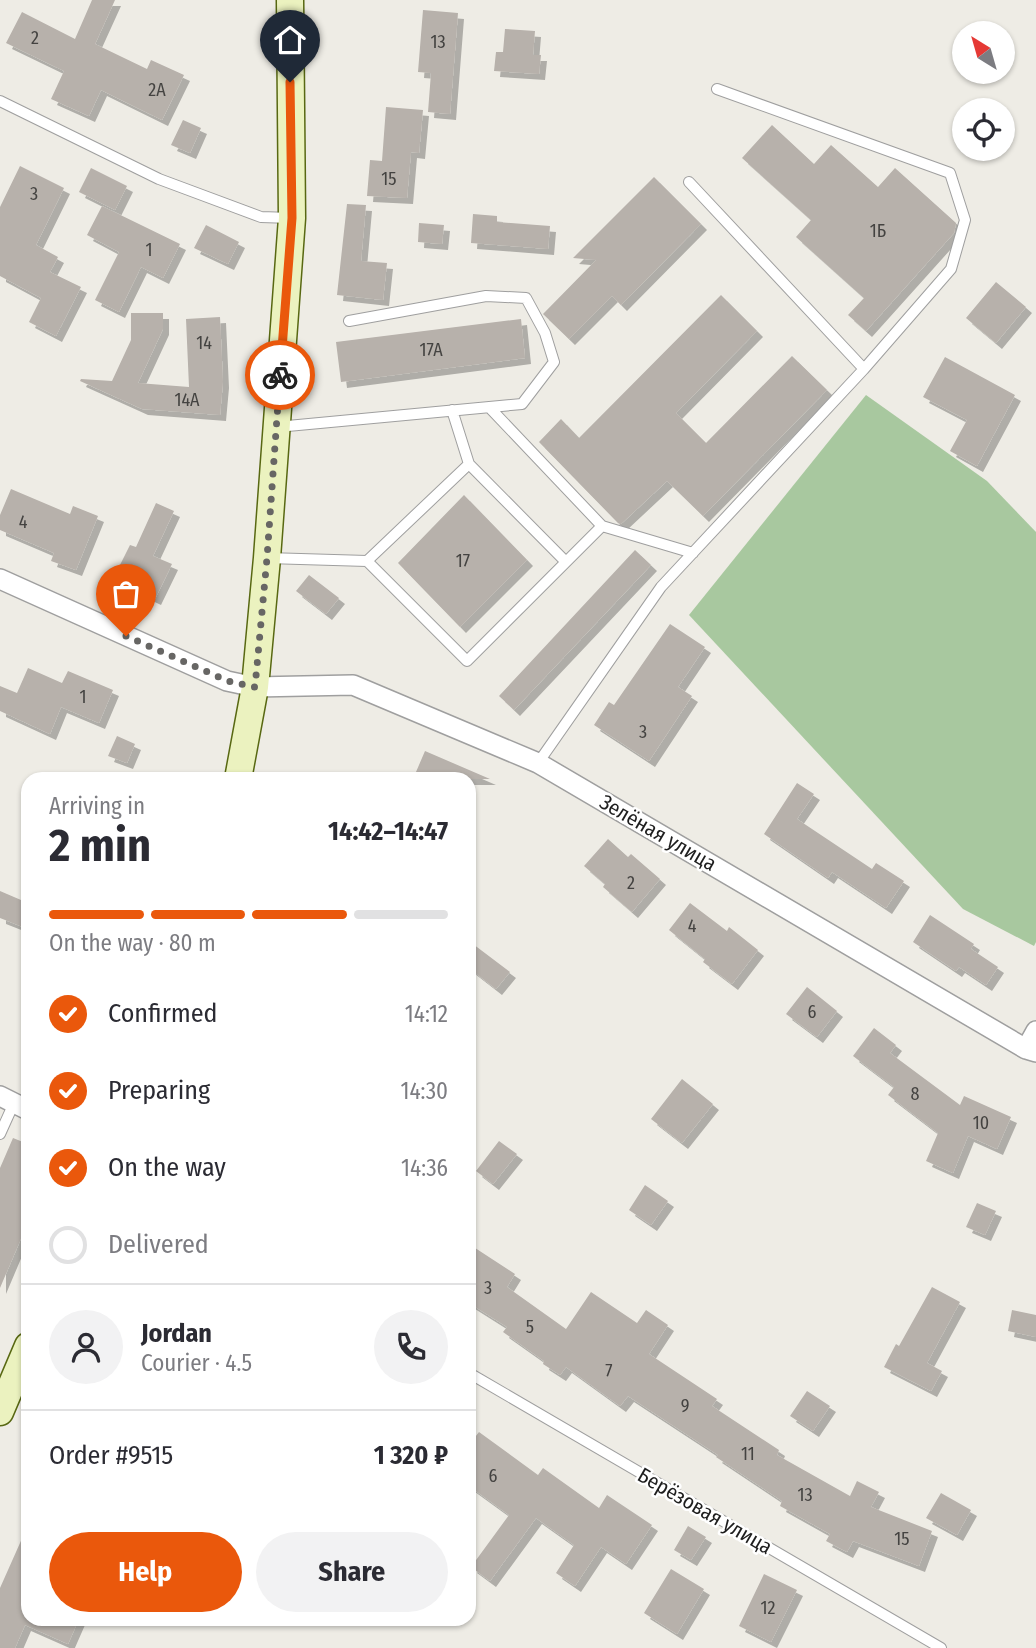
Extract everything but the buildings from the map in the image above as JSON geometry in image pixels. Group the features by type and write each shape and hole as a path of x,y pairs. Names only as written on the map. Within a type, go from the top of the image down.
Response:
{"street":[{"path":"239,772 255,687 292,218 290,0"},
{"name":"Зелёная улица","path":"0,579 228,681 255,687 353,685 538,763 1031,1050"},
{"path":"1031,1050 1036,1031"},
{"path":"0,1412 21,1362"}],"lane":[{"path":"538,763 661,587 863,369 951,269 965,220 950,173 718,89"},
{"path":"0,101 159,179 261,217 292,218"},
{"path":"689,182 863,369"},
{"path":"277,427 522,404 554,362 545,333 526,298 486,296 349,321"},
{"path":"489,407 602,526 693,553"},
{"path":"452,410 469,464 566,562"},
{"path":"367,561 469,464"},
{"path":"267,558 367,561 467,661 602,526"},
{"path":"0,1134 14,1103"},
{"name":"Берёзовая улица","path":"476,1377 941,1648"}],"green space":[{"path":"866,395 987,481 1036,532 1034,946 963,909 689,615"}],"way so far":[{"path":"126,636 228,681 255,687 280,375"}],"route":[{"path":"280,375 292,218 290,82"}]}
